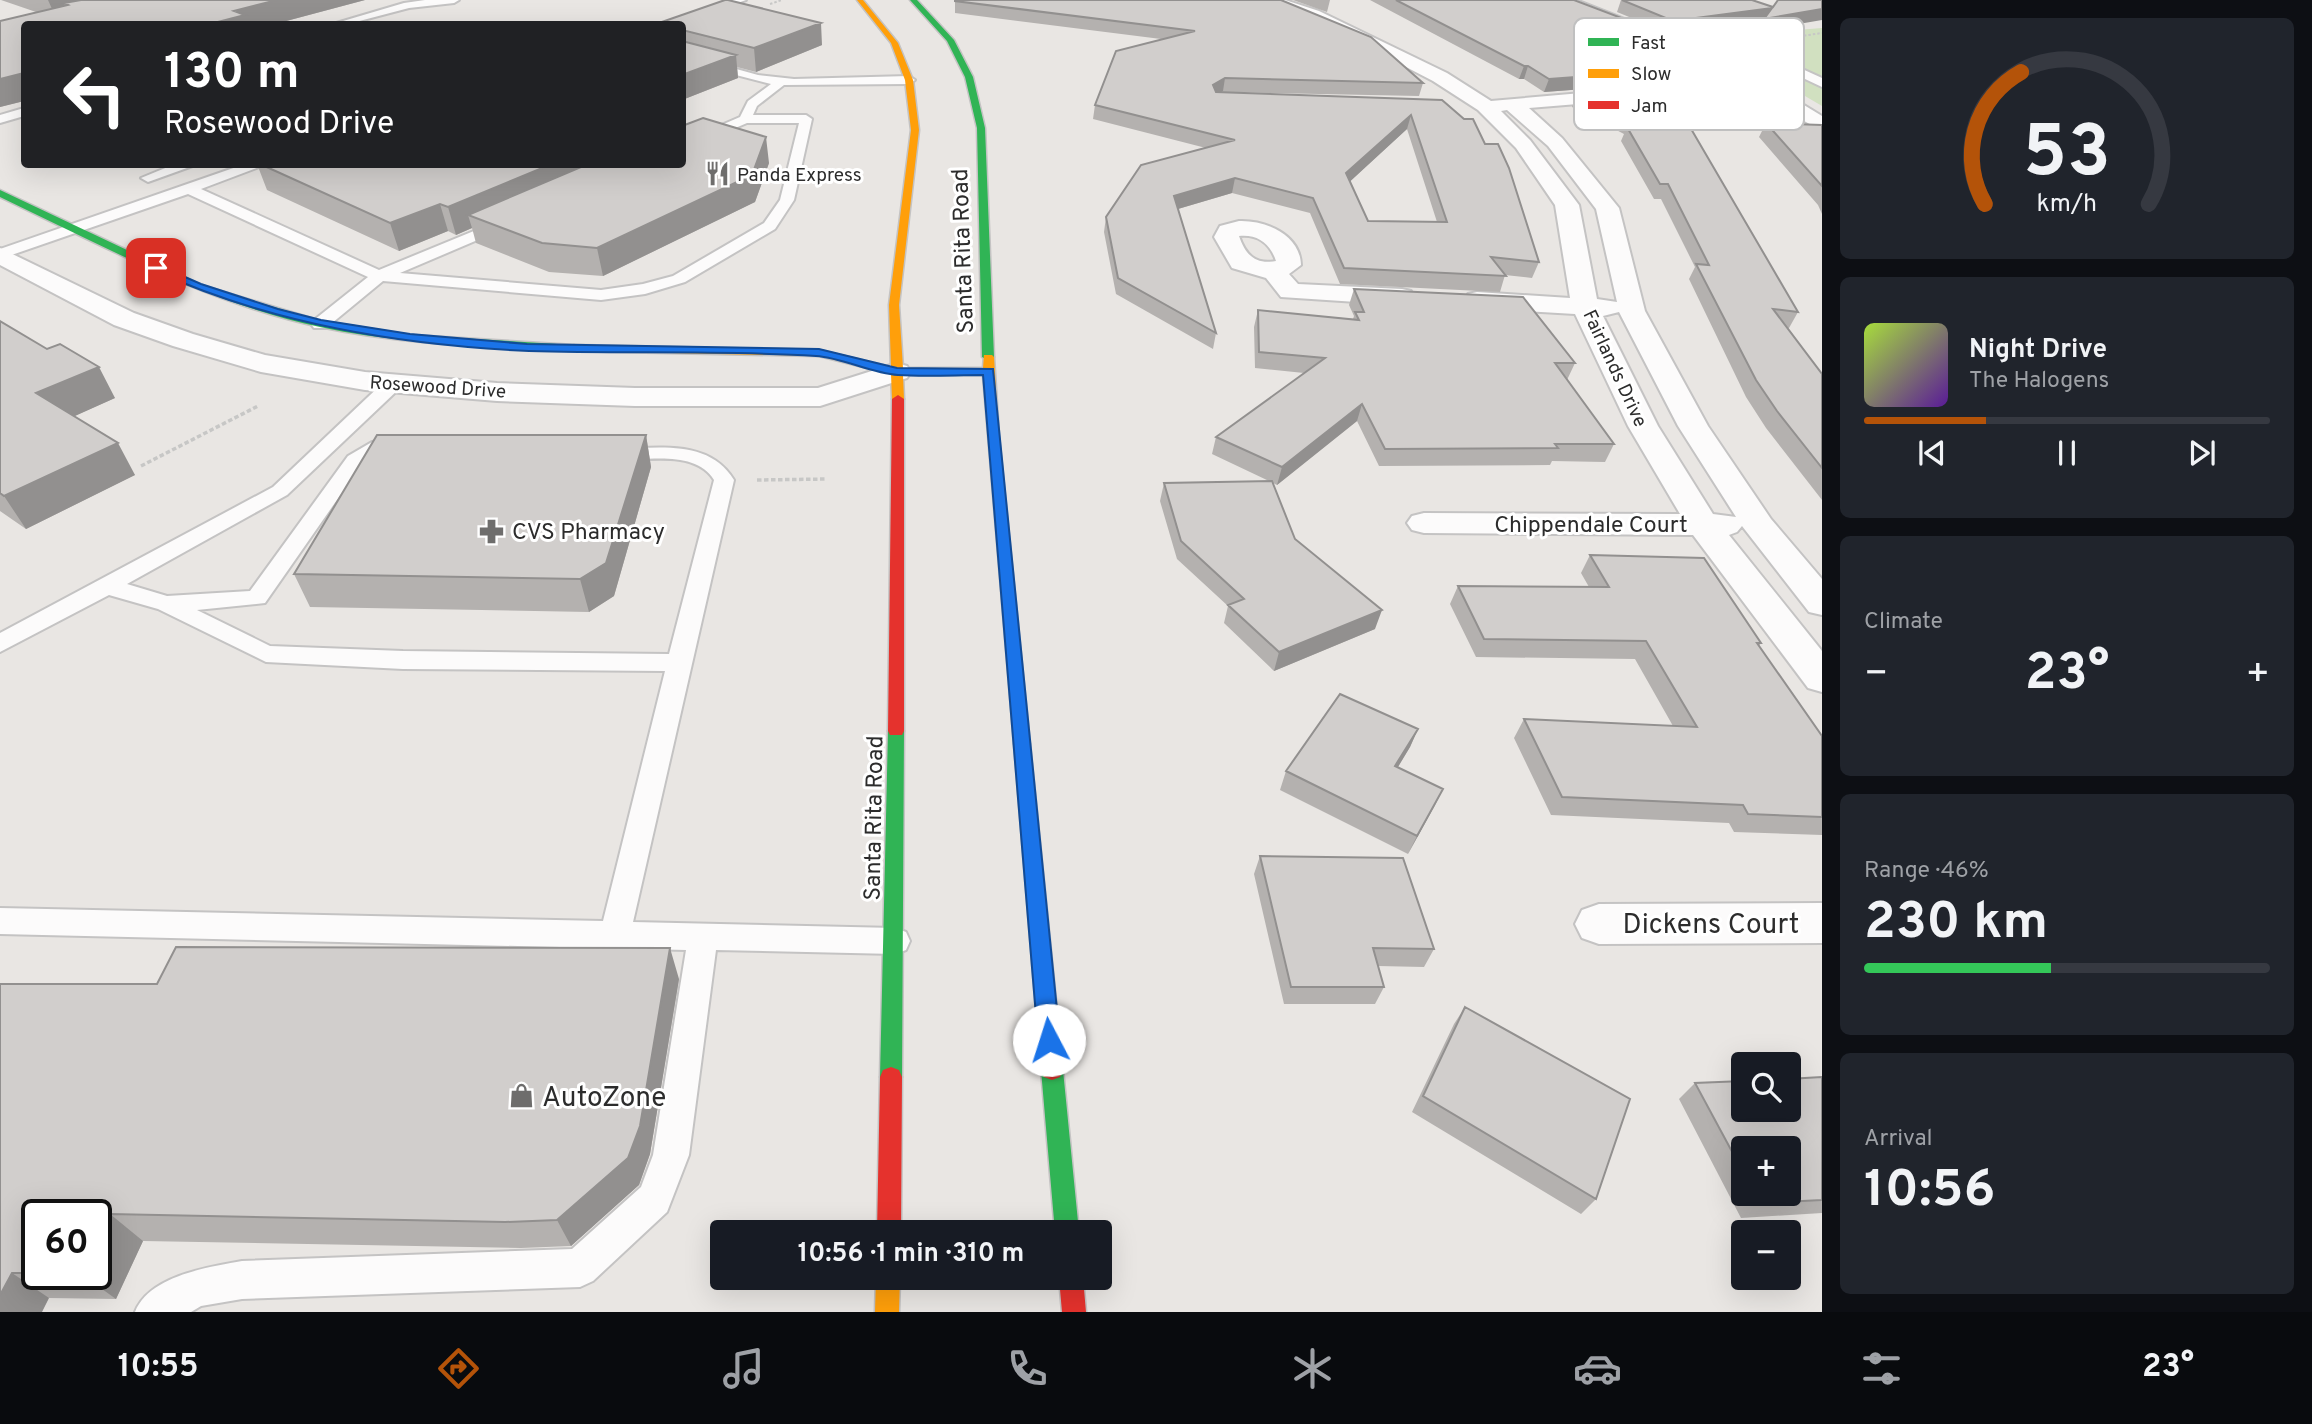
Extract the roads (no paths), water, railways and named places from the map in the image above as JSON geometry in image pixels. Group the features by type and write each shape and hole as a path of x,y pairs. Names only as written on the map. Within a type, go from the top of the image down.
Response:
{"main road":[{"name":"Santa Rita Road","path":"860,0 894,43 909,80 915,130 894,305 900,452 889,1220"},
{"name":"Santa Rita Road","path":"913,0 950,40 969,77 981,128 993,437 1066,1220"},
{"name":"Rosewood Drive","path":"0,193 197,286 320,324 410,338 527,347 819,353 897,372 989,371"},
{"path":"887,1312 888,1290"},
{"path":"1072,1290 1074,1312"}],"street":[{"name":"Fairlands Drive","path":"1269,0 1313,15 1440,76 1485,106 1522,144 1567,205 1586,306 1643,426 1703,525 1822,677"},
{"name":"Fairlands Drive","path":"1304,0 1375,28 1453,67 1513,104 1555,142 1606,208 1632,311 1693,426 1759,526 1822,603"},
{"path":"1560,0 1608,18"},
{"path":"1584,8 1621,4"},
{"path":"1443,105 1485,106 1574,99"},
{"path":"1804,114 1822,125"},
{"name":"Rosewood Drive","path":"0,255 124,319 183,340 261,363 365,381 497,392 635,397 820,397 897,372"},
{"path":"1273,270 1290,291 1424,298"},
{"path":"1451,299 1632,311"},
{"name":"Chippendale Court","path":"1424,523 1759,526"},
{"name":"Dickens Court","path":"1599,924 1822,923"}],"lane":[{"path":"349,21 408,5 454,0"},
{"path":"679,21 741,0"},
{"path":"686,58 757,78 782,81 909,80"},
{"path":"1804,74 1822,83"},
{"path":"745,119 752,104 782,81"},
{"path":"0,119 21,113"},
{"path":"189,189 379,276 601,295 645,289 679,279 770,226 787,200 806,120 745,119 686,145"},
{"path":"148,178 179,168"},
{"path":"0,255 249,168"},
{"path":"320,324 379,276 519,217"},
{"path":"2,640 280,491 394,383"},
{"path":"166,604 257,598 355,460 379,446 400,444 423,448"},
{"path":"596,455 699,457 721,471 724,480 615,934"},
{"path":"106,586 166,604 266,653 404,660 679,663"},
{"path":"0,921 895,941"},
{"path":"154,1312 196,1288 242,1280 580,1268 654,1199 671,1155 703,936"}],"place":[{"name":"Panda Express","path":"717,174"},
{"name":"CVS Pharmacy","path":"492,531"},
{"name":"AutoZone","path":"522,1096"}]}
